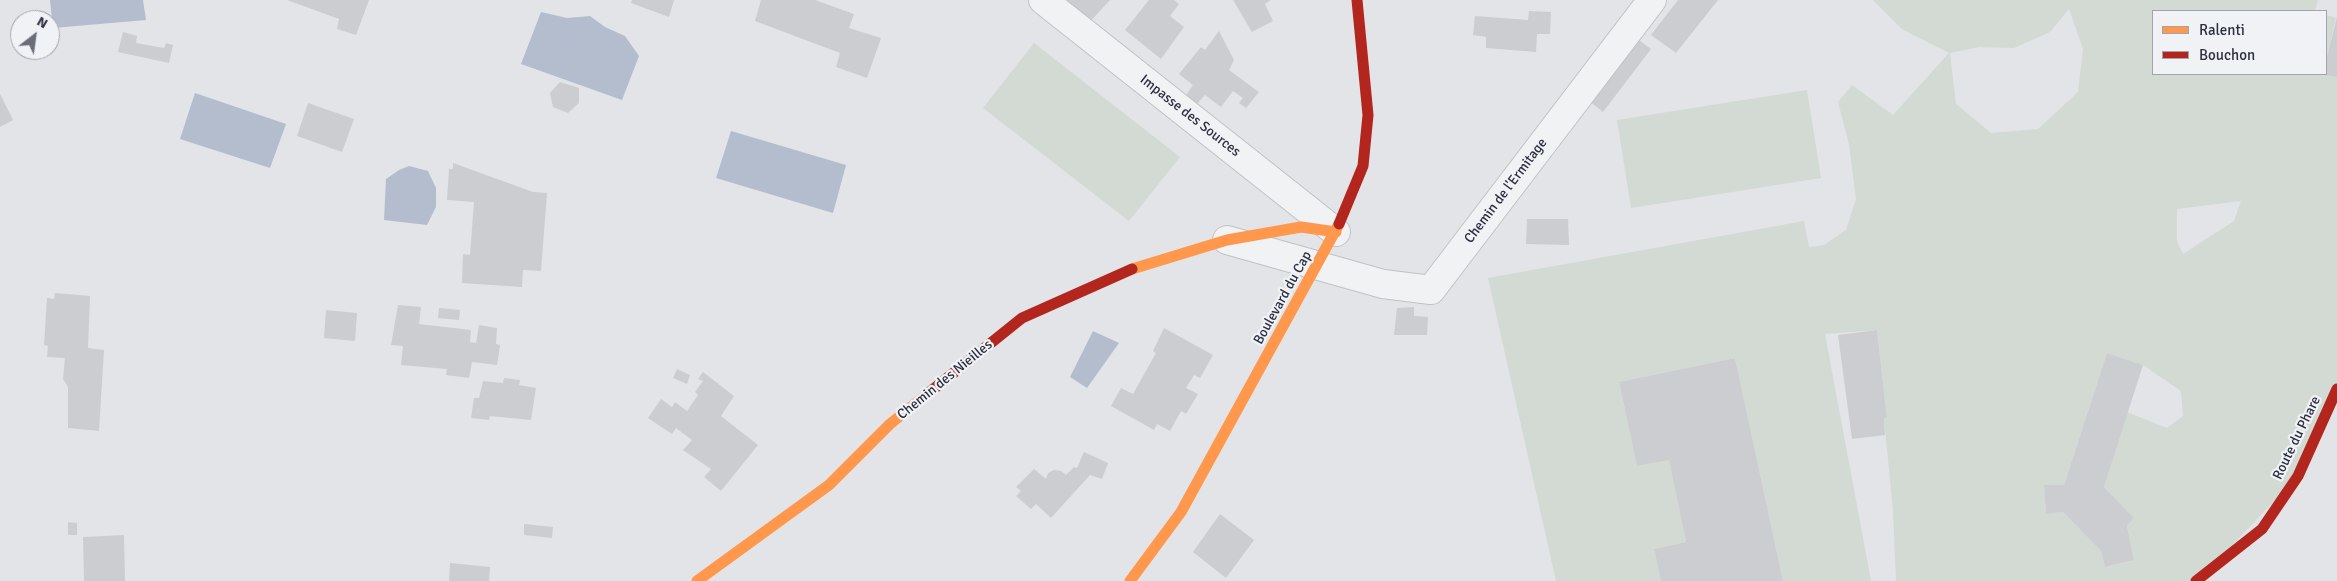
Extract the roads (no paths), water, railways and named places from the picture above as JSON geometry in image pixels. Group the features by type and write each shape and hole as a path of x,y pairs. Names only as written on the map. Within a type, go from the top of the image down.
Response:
{"street":[{"name":"Impasse des Sources","path":"1043,0 1336,232"},
{"name":"Boulevard du Cap","path":"1130,581 1181,512 1336,232 1363,166 1368,132 1357,0"},
{"name":"Chemin de l'Ermitage","path":"1318,265 1384,284 1431,290 1652,0"},
{"name":"Chemin des Nieilles","path":"697,581 828,485 890,424 1022,318 1141,265 1227,240 1301,227 1336,232"},
{"path":"1227,240 1318,265"},
{"name":"Route du Phare","path":"2196,581 2262,529 2298,476 2337,390"}],"water":[{"path":"50,0 143,0 146,20 60,27 60,10 51,10"},
{"path":"541,12 567,18 590,16 605,27 625,36 639,56 622,100 521,64"},
{"path":"195,93 286,124 270,168 180,139"},
{"path":"731,131 846,165 833,213 716,178"},
{"path":"409,166 428,171 436,188 436,207 427,225 384,220 386,179"},
{"path":"1093,331 1119,343 1087,388 1070,377"}]}
